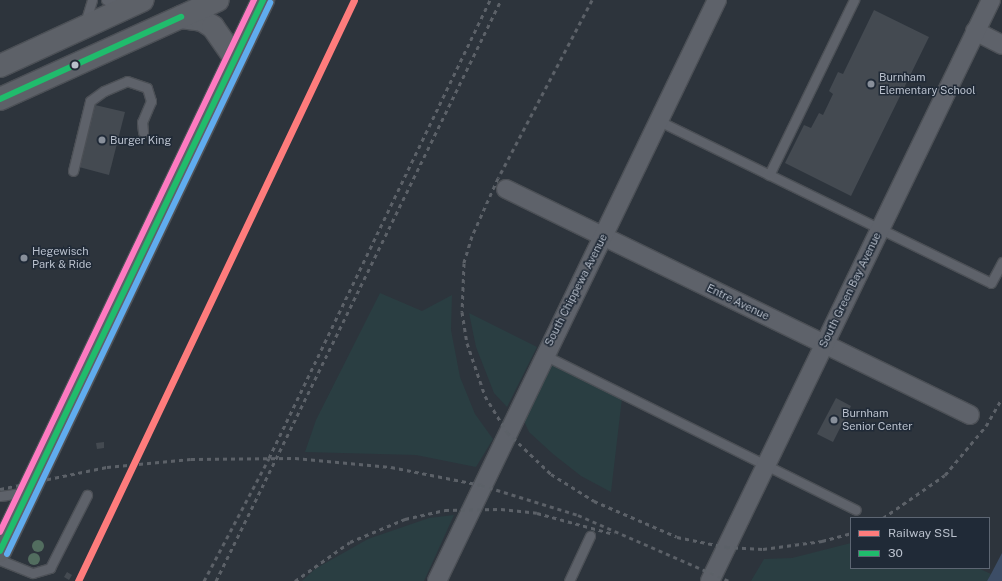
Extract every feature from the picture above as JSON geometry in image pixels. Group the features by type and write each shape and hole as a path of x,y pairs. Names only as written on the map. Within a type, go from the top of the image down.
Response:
{"main road":[{"path":"0,99 218,0"},
{"path":"0,551 263,0"},
{"path":"0,66 137,3"},
{"path":"181,17 202,20 213,27 235,58"}],"street":[{"name":"South Chippewa Avenue","path":"437,581 544,355 603,238 717,0"},
{"name":"South Green Bay Avenue","path":"710,581 764,464 991,0"},
{"path":"975,31 1002,45"},
{"name":"Entre Avenue","path":"506,189 603,238 970,415"}],"lane":[{"path":"79,29 92,0"},
{"path":"106,0 116,5 137,3"},
{"path":"769,175 854,0"},
{"path":"73,171 90,100 104,91 127,81 147,88 151,100 142,122 143,132"},
{"path":"659,121 991,283 1002,262"},
{"path":"544,355 856,510"},
{"path":"0,496 29,492"},
{"path":"0,560 33,573 50,568 87,495"},
{"path":"569,581 590,536"}],"green space":[{"path":"380,293 422,311 452,295 451,330 460,377 475,414 493,439 476,467 416,455 305,452 316,420"},
{"path":"469,313 537,347 507,407 494,393 476,347"},
{"path":"551,363 622,398 611,492 581,476 553,454 529,432 524,421"},
{"path":"454,515 424,581 302,581 315,569 368,539 429,518"},
{"path":"850,543 850,569 980,569 991,574 987,581 751,581 764,559 792,558"}],"water":[{"path":"1002,553 1002,581 987,581 991,574"}],"building":[{"path":"874,10 929,37 851,196 785,163 804,125 811,128 819,113 823,115 833,94 829,91 838,72 843,74"},
{"name":"Burger King","path":"95,105 125,112 109,175 79,167"},
{"name":"Burnham Senior Center","path":"836,398 851,406 833,442 817,434"},
{"path":"104,442 104,448 97,449 96,443"},
{"path":"67,572 72,575 69,580 64,577"}],"railway":[{"path":"204,581 269,458 490,0"},
{"path":"216,581 501,0"},
{"path":"592,0 498,178 472,236 464,263 462,312 467,343 485,396 507,432 551,474 594,501 677,537 726,547 763,549 822,541 850,533"},
{"path":"884,517 945,475 986,426 1002,398"},
{"path":"0,489 107,467 191,459 295,458 391,467 481,485 578,515 729,581"},
{"path":"295,581 350,542 405,519 445,510 501,509 537,513 614,534"}],"rail line":[{"name":"SSL","path":"78,581 354,0"}],"transit line":[{"path":"0,532 254,0"},
{"name":"30","path":"0,551 263,0"},
{"path":"7,554 270,3"},
{"name":"30","path":"0,99 181,17"}],"place":[{"name":"Burnham Elementary School","path":"871,84"},
{"name":"Burger King","path":"102,140"},
{"name":"Hegewisch Park & Ride","path":"24,258"},
{"name":"Burnham Senior Center","path":"834,420"}]}
